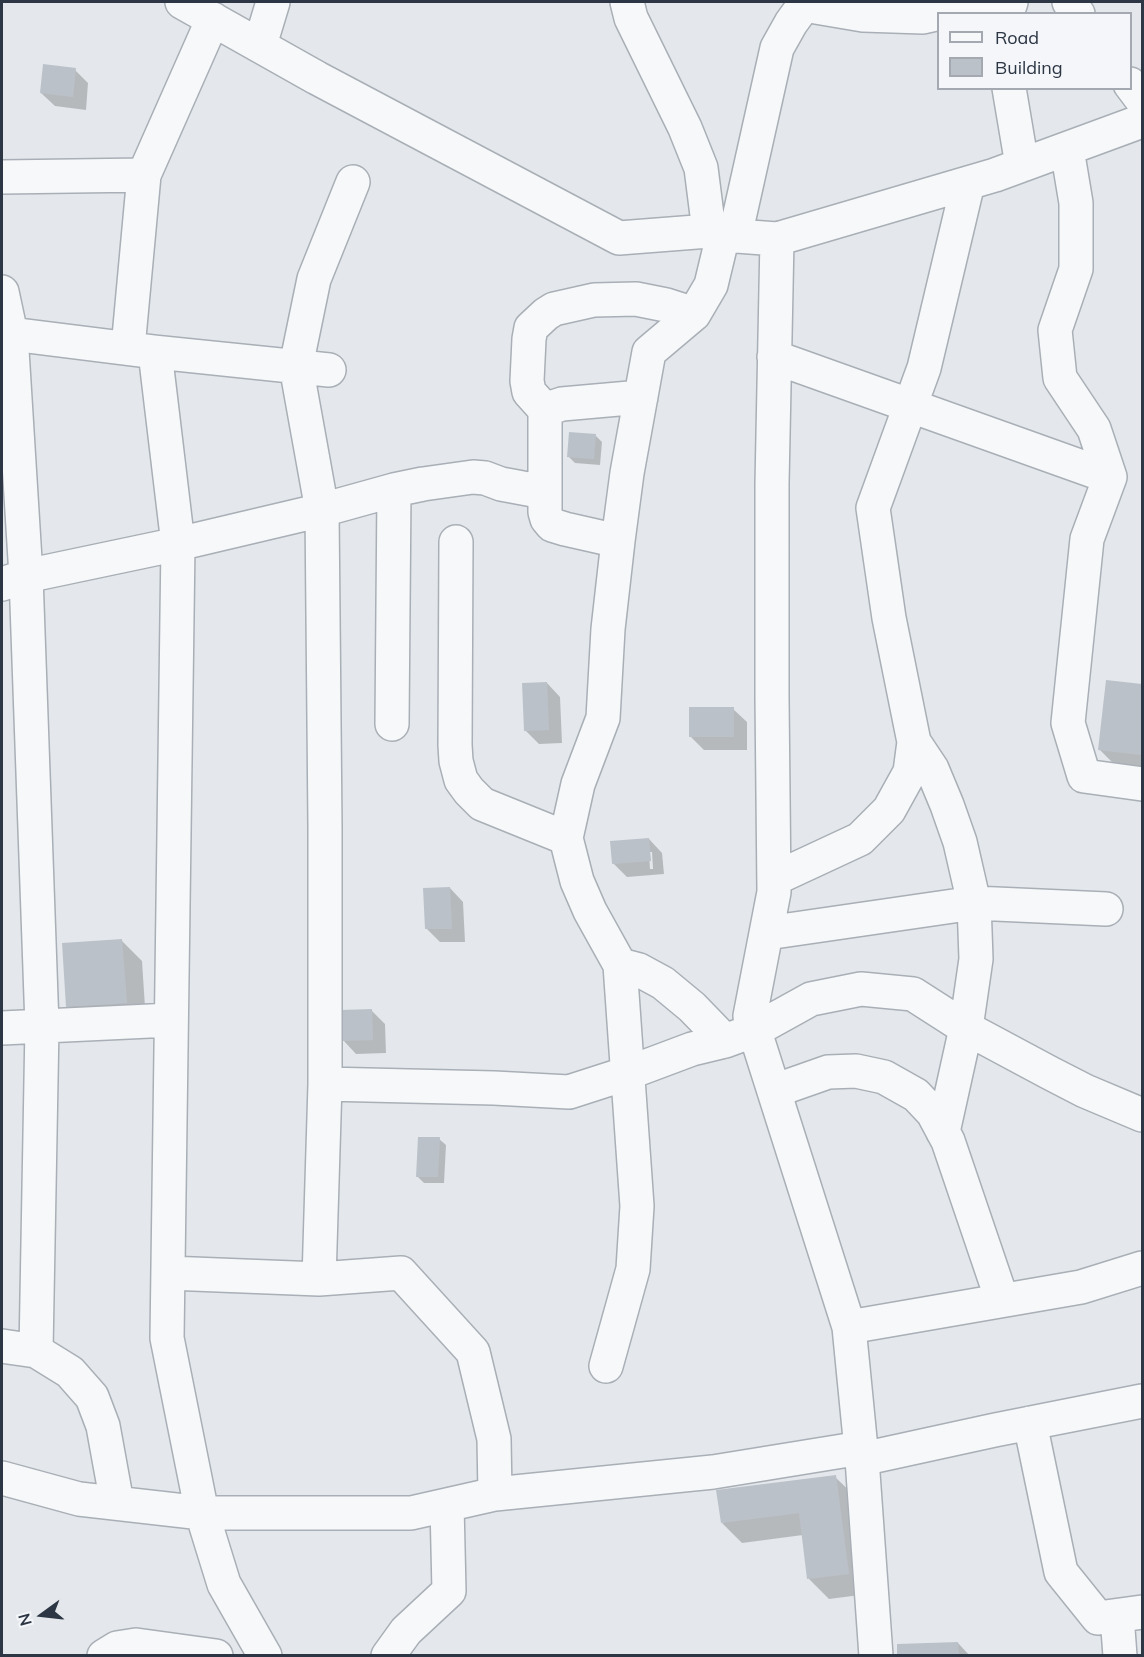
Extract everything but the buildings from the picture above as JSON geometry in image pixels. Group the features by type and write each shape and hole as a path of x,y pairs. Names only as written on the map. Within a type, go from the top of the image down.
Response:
{"street":[{"path":"182,2 327,83 619,238 722,234 777,239 968,183 1143,121"},
{"path":"260,45 273,2"},
{"path":"627,2 631,18 685,128 701,168 722,234"},
{"path":"945,12 986,2"},
{"path":"606,1366 633,1269 637,1206 620,965 590,911 577,881 566,838 579,784 603,718 608,629 618,541 627,473 649,352 694,314 711,285 722,234 777,48 791,23 807,3 863,15 923,17 937,14"},
{"path":"213,19 144,175 142,350 178,544 167,1338 202,1513 224,1584 265,1656"},
{"path":"1132,85 1143,100"},
{"path":"1010,90 1022,165"},
{"path":"1067,149 1076,203 1076,269 1055,330 1060,378 1094,429 1110,477 1087,539 1068,723 1084,776 1143,784"},
{"path":"2,177 144,175"},
{"path":"319,1279 325,1084 322,510 296,366 314,279 353,182"},
{"path":"774,879 860,839 889,810 910,772 914,742 889,618 873,508 924,368 968,183"},
{"path":"740,1035 750,1016 774,892 772,484 777,239"},
{"path":"2,292 11,334 14,580 42,1026 36,1351"},
{"path":"547,412 529,392 527,381 531,328 546,314 554,309 594,300 636,299 694,314"},
{"path":"11,334 329,370"},
{"path":"774,357 1110,477"},
{"path":"618,541 552,525 548,519 544,512 544,417 552,407 562,404 641,397"},
{"path":"14,580 178,544 423,484 473,477 544,492"},
{"path":"392,724 394,490"},
{"path":"456,542 455,745 461,780 482,804 566,838"},
{"path":"914,742 932,770 947,805 960,842 974,903 976,959 966,1028 943,1132"},
{"path":"766,933 974,903 1106,909"},
{"path":"620,965 639,970 663,983 692,1006 740,1035 774,1091 849,1327 876,1656"},
{"path":"325,1084 568,1092 740,1035 811,999 861,989 913,994 966,1028 1085,1091 1143,1114"},
{"path":"2,1028 171,1020"},
{"path":"774,1091 828,1072 856,1071 884,1077 916,1095 933,1113 948,1141 1002,1300"},
{"path":"849,1327 1081,1287 1143,1268"},
{"path":"168,1273 319,1279 401,1273 473,1352 494,1439 495,1494"},
{"path":"2,1346 36,1351 70,1372 92,1397 103,1426 117,1503"},
{"path":"2,1478 79,1499 202,1513 411,1513 495,1494 713,1472 861,1454 1143,1401"},
{"path":"1030,1423 1061,1572 1098,1618 1130,1614 1120,1656"},
{"path":"388,1656 406,1631 448,1591 447,1506"},
{"path":"104,1656 117,1648 136,1645 216,1656"}]}
